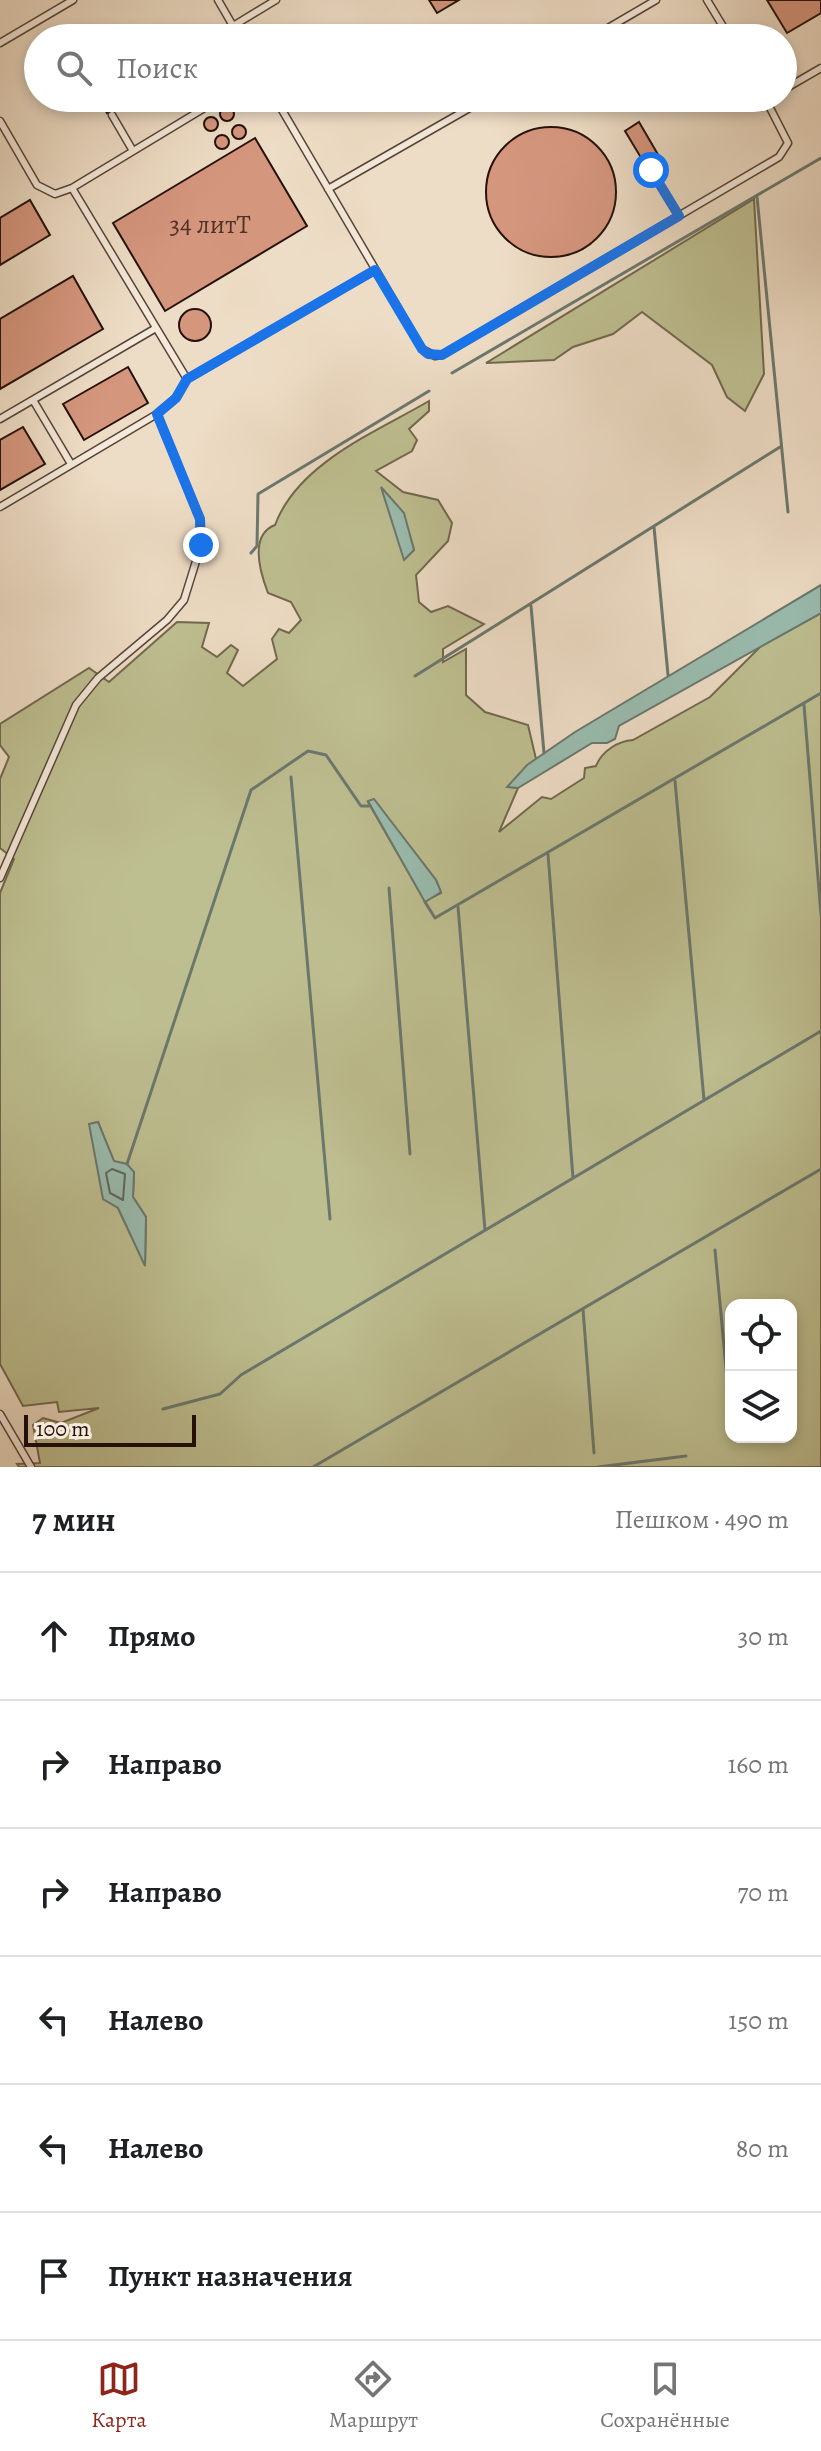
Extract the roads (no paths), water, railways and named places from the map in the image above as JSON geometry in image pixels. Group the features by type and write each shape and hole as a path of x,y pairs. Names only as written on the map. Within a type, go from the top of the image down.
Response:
{"lane":[{"path":"32,24 73,0"},
{"path":"218,0 232,24"},
{"path":"236,24 276,0"},
{"path":"615,24 656,0"},
{"path":"707,0 722,24"},
{"path":"0,43 24,29"},
{"path":"797,82 821,68"},
{"path":"0,121 37,185 55,194 72,188 198,112"},
{"path":"283,112 422,349 428,354 442,355 786,151 788,143 772,112"},
{"path":"328,189 463,112"},
{"path":"112,115 133,151"},
{"path":"651,170 679,216"},
{"path":"72,188 187,379"},
{"path":"0,507 157,414 176,398 187,379 375,270"},
{"path":"0,419 156,328"},
{"path":"33,400 71,464"},
{"path":"0,878 76,705 98,678 167,620 184,600 201,545 200,519 157,414"},
{"path":"0,1414 31,1467"}],"water":[{"path":"381,487 404,513 414,550 404,560"},
{"path":"821,585 821,613 619,726 615,739 607,743 592,743 518,788 507,787 527,765 575,732"},
{"path":"374,799 436,880 441,892 425,902 368,801"},
{"path":"98,1122 114,1161 127,1164 134,1172 133,1197 146,1217 145,1266 118,1208 103,1199 89,1124"}],"waterway":[{"path":"452,373 821,158"},
{"path":"757,197 788,512"},
{"path":"251,553 257,546 258,494 429,391"},
{"path":"415,676 780,447"},
{"path":"654,527 668,675"},
{"path":"531,606 544,753"},
{"path":"425,902 435,918 821,693"},
{"path":"804,705 821,915"},
{"path":"127,1164 251,790 308,751 326,755 361,806 370,806"},
{"path":"291,777 330,1219"},
{"path":"675,781 704,1100"},
{"path":"548,854 573,1178"},
{"path":"389,888 410,1154"},
{"path":"458,907 485,1230"},
{"path":"163,1409 220,1394 241,1375 821,1031"},
{"path":"313,1467 821,1169"},
{"path":"715,1250 726,1371"},
{"path":"583,1309 594,1453"},
{"path":"598,1467 686,1456"}]}
